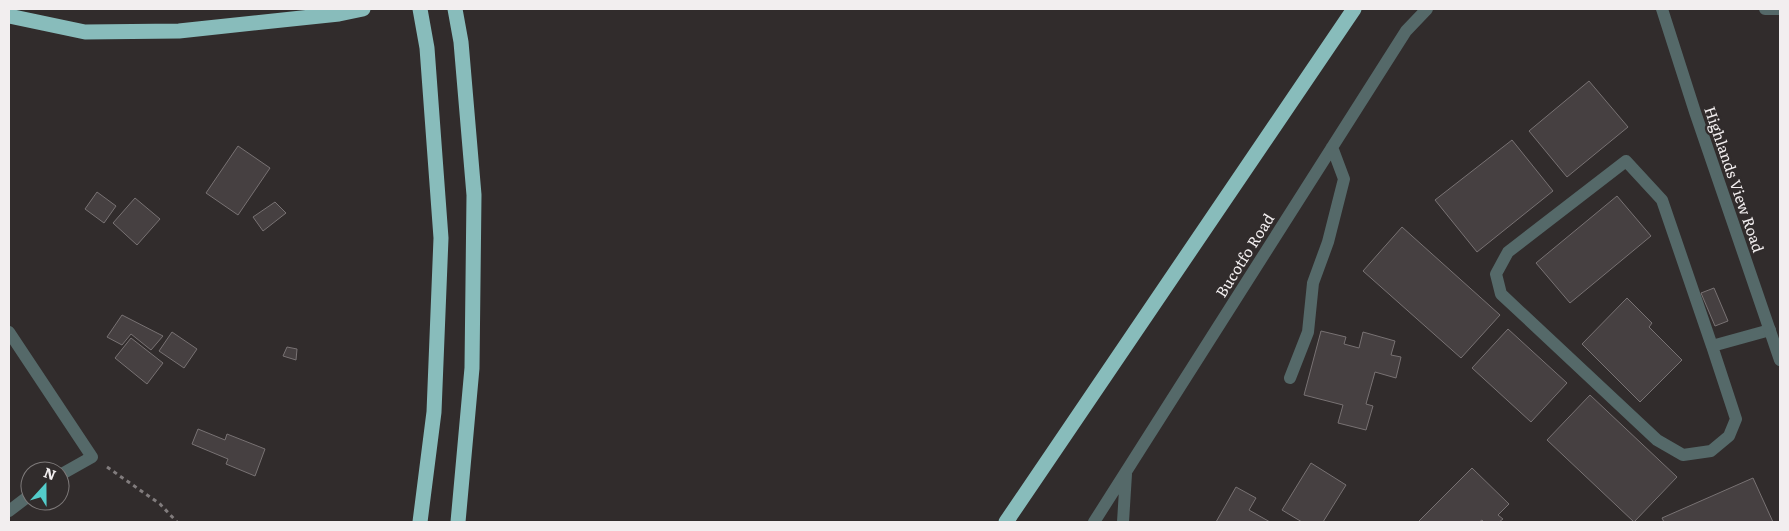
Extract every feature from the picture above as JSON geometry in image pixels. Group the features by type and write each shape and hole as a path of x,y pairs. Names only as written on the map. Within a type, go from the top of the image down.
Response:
{"highway":[{"path":"9,16 85,32 179,31 338,14 363,9"},
{"path":"420,9 427,48 441,238 434,412 420,522"},
{"path":"455,9 461,42 474,195 472,368 458,522"},
{"path":"1006,522 1354,9"}],"street":[{"name":"Bucotfo Road","path":"1094,522 1406,31 1427,9"},
{"name":"Highlands View Road","path":"1662,9 1780,360"},
{"path":"1765,9 1780,9"},
{"path":"1290,378 1308,332 1313,283 1328,242 1344,180 1332,147"},
{"path":"1626,161 1662,200 1712,346 1736,419 1728,436 1711,451 1682,455 1657,440 1501,294 1496,274 1508,252 1626,161"},
{"path":"1712,346 1770,330"},
{"path":"9,332 92,457 70,469"},
{"path":"1124,522 1126,471"},
{"path":"9,511 20,503"}],"path":[{"path":"92,457 160,504 177,522"}],"building":[{"path":"1589,81 1628,127 1567,177 1529,131"},
{"path":"1512,140 1553,191 1477,252 1435,200"},
{"path":"238,146 270,168 238,215 206,193"},
{"path":"97,192 116,206 104,223 85,209"},
{"path":"1617,196 1651,236 1570,303 1536,263"},
{"path":"135,198 160,219 137,245 113,223"},
{"path":"275,202 286,213 263,231 253,217"},
{"path":"1402,227 1500,315 1461,358 1363,271"},
{"path":"1714,288 1728,321 1715,326 1701,293"},
{"path":"1627,298 1652,323 1649,327 1682,360 1640,402 1582,344"},
{"path":"122,315 163,336 151,350 131,334 122,345 107,337"},
{"path":"1508,329 1567,383 1531,422 1472,368"},
{"path":"1321,331 1346,337 1344,344 1359,348 1363,332 1395,341 1391,355 1401,357 1396,378 1375,372 1366,404 1373,406 1366,430 1338,423 1343,405 1304,395"},
{"path":"172,332 197,349 184,368 159,351"},
{"path":"131,338 163,363 147,384 115,358"},
{"path":"287,347 297,349 296,360 283,356"},
{"path":"1590,395 1677,477 1634,522 1547,440"},
{"path":"198,429 225,440 227,434 265,449 255,476 226,464 228,459 192,444"},
{"path":"1311,463 1346,485 1323,522 1302,522 1282,510"},
{"path":"1472,468 1509,504 1498,515 1503,519 1499,522 1484,522 1482,520 1479,522 1418,522"},
{"path":"1753,478 1773,522 1664,522 1662,518"},
{"path":"1236,487 1256,498 1249,510 1270,522 1216,522"}]}
